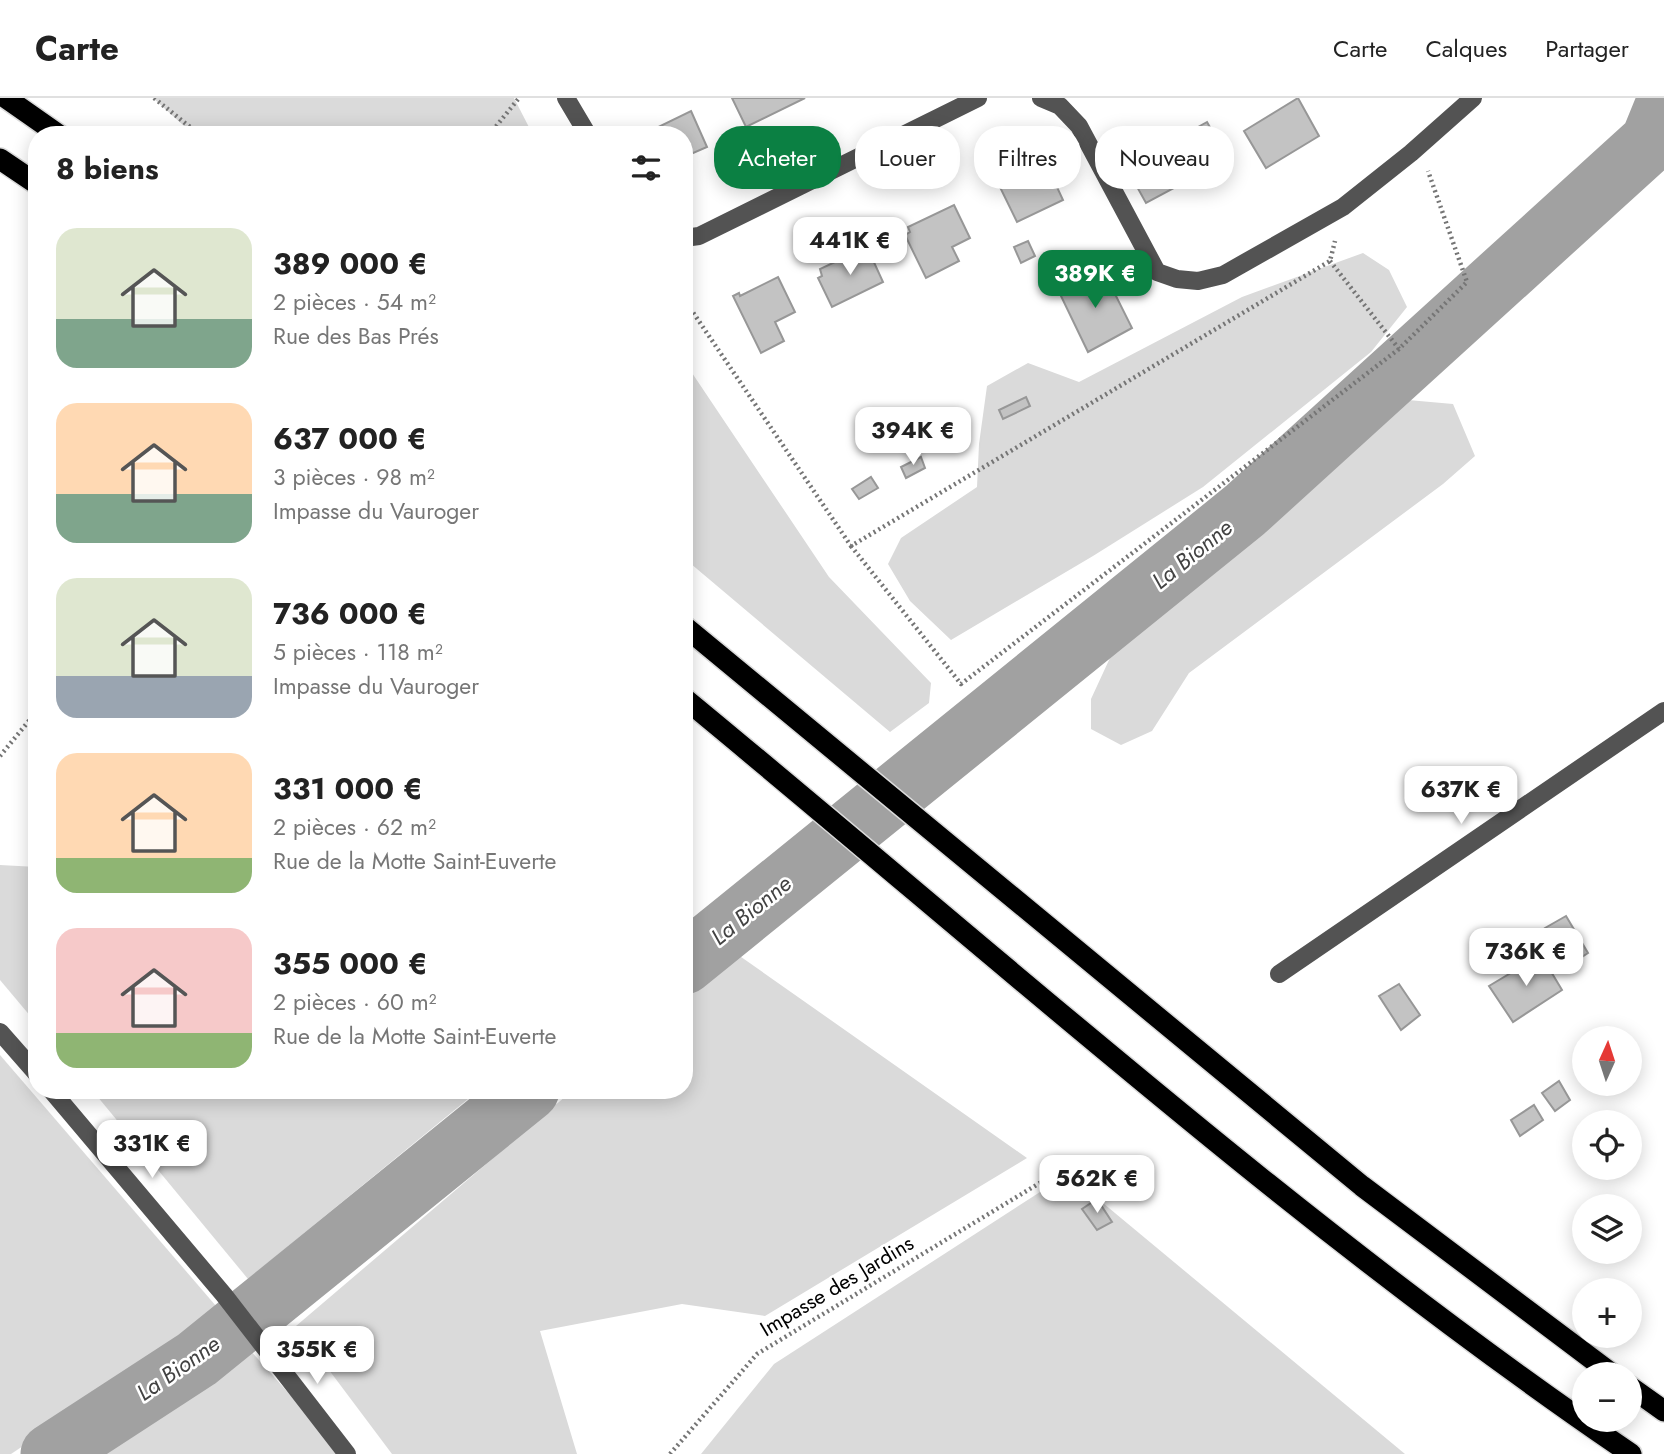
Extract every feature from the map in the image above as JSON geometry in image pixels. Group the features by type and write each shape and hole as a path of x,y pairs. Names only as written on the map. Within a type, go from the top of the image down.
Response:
{"highway":[{"path":"6,98 46,126"},
{"path":"0,159 28,178"},
{"path":"693,633 1362,1186 1596,1362"},
{"path":"693,705 1346,1245 1556,1404 1631,1454"},
{"path":"1642,1395 1664,1411"}],"street":[{"path":"566,98 583,126"},
{"path":"693,237 978,98"},
{"path":"1041,98 1060,106 1079,126 1157,272 1177,279 1198,281 1223,275 1343,206 1419,146 1473,98"},
{"path":"1279,974 1664,711"},
{"path":"0,1032 28,1064"},
{"path":"59,1099 224,1295 347,1454"}],"path":[{"path":"154,98 190,126"},
{"path":"496,126 519,98"},
{"path":"693,312 851,546 961,684 1399,349 1467,282 1419,146"},
{"path":"851,546 1330,261 1343,206"},
{"path":"1330,261 1399,349"},
{"path":"0,756 28,722"},
{"name":"Impasse des Jardins","path":"670,1454 757,1354 1048,1178"}],"shaded area":[{"path":"153,98 514,98 528,126 184,126"},
{"path":"1363,253 1389,270 1407,307 1371,352 1203,487 951,640 910,601 888,564 901,538 977,487 979,444 987,386 1028,363 1079,382 1242,297"},
{"path":"693,374 829,577 931,683 929,703 890,732 693,566"},
{"path":"1408,400 1453,404 1475,456 1443,484 1189,673 1152,731 1121,745 1091,729 1091,699 1115,647"},
{"path":"0,865 28,867 28,1013 0,980"},
{"path":"734,952 1027,1158 765,1316 682,1304 540,1331 577,1454 392,1454 296,1326 562,1099 693,1099 693,987"},
{"path":"0,1055 28,1088 28,1099 38,1099 222,1313 11,1454 0,1454"},
{"path":"99,1099 468,1099 248,1279"},
{"path":"1068,1174 1405,1454 701,1454 774,1364"},
{"path":"241,1340 343,1454 43,1454"}],"building":[{"path":"732,98 805,98 748,126 746,126"},
{"path":"1298,98 1319,136 1266,168 1244,131"},
{"path":"691,111 707,147 693,153 693,126 660,126"},
{"path":"1001,189 1058,189 1063,200 1017,222"},
{"path":"1138,189 1172,189 1146,203"},
{"path":"954,205 970,238 952,247 959,261 926,278 905,235 910,232 908,227"},
{"path":"1028,241 1035,256 1021,263 1014,247"},
{"path":"867,247 883,282 832,307 818,278 822,276 820,269"},
{"path":"1102,268 1132,328 1088,352 1060,294 1066,291 1064,287"},
{"path":"778,277 795,312 775,322 784,341 761,353 733,296 739,293 740,296"},
{"path":"1026,397 1030,406 1003,419 999,410"},
{"path":"921,457 925,468 906,478 901,467"},
{"path":"871,477 878,488 859,499 852,489"},
{"path":"1566,916 1588,953 1568,966 1545,928"},
{"path":"1541,955 1562,990 1513,1022 1489,986"},
{"path":"1399,984 1420,1015 1401,1030 1379,996"},
{"path":"1559,1081 1570,1100 1555,1111 1542,1093"},
{"path":"1534,1105 1543,1120 1520,1136 1511,1120"},
{"path":"1097,1199 1112,1222 1097,1230 1082,1209"}],"waterway":[{"name":"La Bionne","path":"693,957 1245,510 1651,141 1664,109"},
{"name":"La Bionne","path":"51,1454 197,1359 518,1099"}]}
